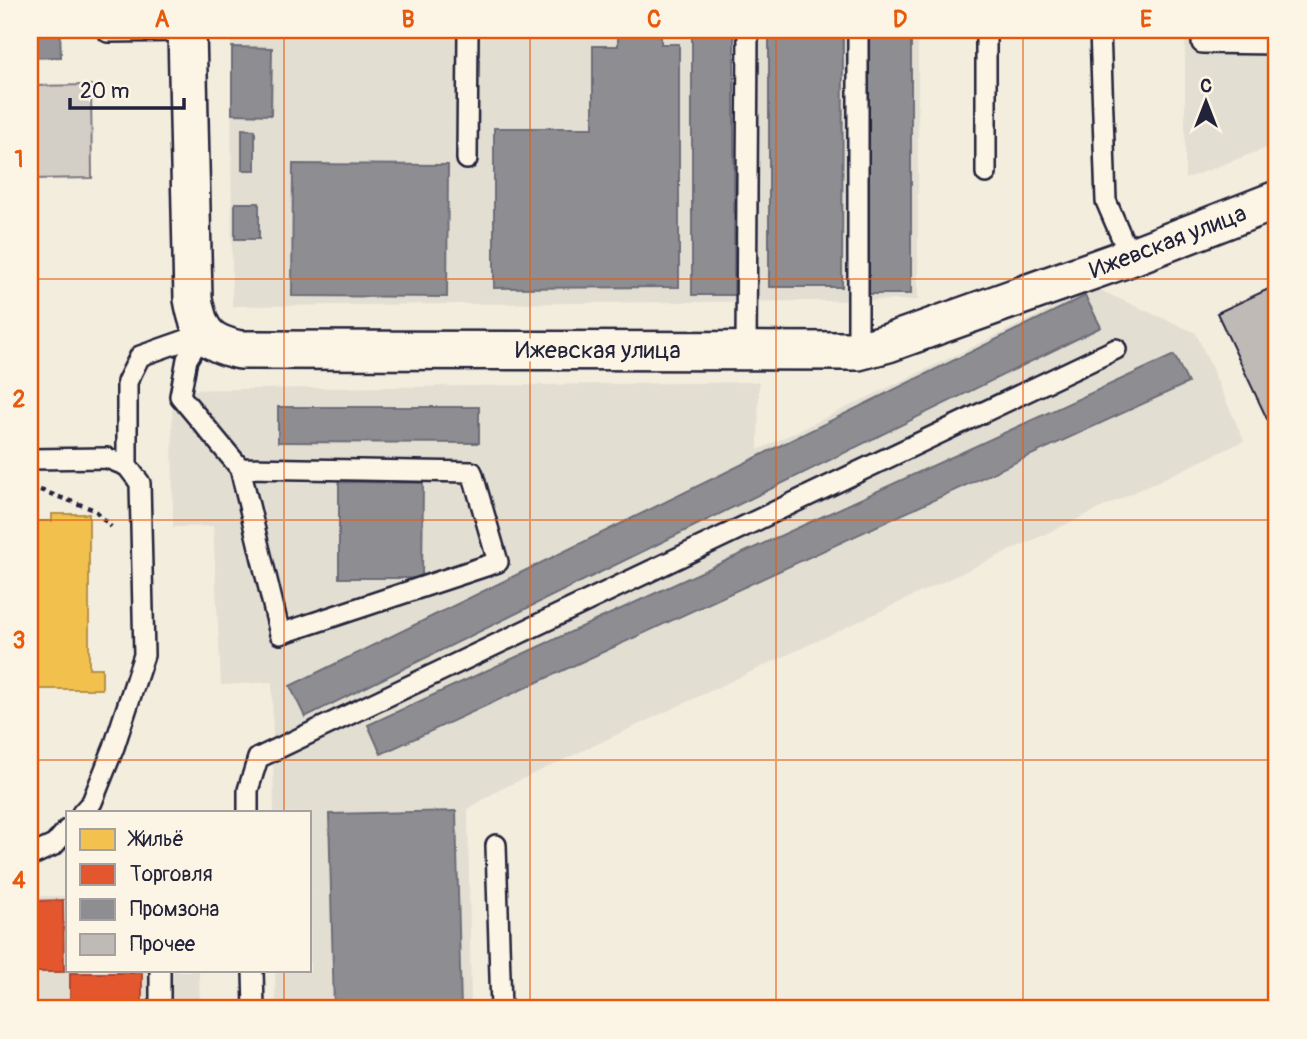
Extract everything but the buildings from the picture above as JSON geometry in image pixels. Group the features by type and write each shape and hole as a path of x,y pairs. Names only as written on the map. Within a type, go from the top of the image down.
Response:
{"street":[{"path":"188,30 192,299 203,334"},
{"name":"Ижевская улица","path":"203,334 219,346 240,350 858,351 888,343 1130,257 1277,200"}],"lane":[{"path":"107,30 188,30"},
{"path":"467,159 468,30"},
{"path":"746,350 748,30"},
{"path":"858,30 858,351"},
{"path":"986,30 986,173"},
{"path":"1100,30 1106,201 1130,257"},
{"path":"1202,43 1277,44"},
{"path":"127,466 127,382 141,356 203,334"},
{"path":"203,334 187,359 180,396 240,468 280,634 498,562 471,472 240,468"},
{"path":"248,811 248,790 258,758 1116,349"},
{"path":"30,459 107,458 127,466 141,483 145,655 114,747 92,802 84,811"},
{"path":"30,856 54,845 66,831"},
{"path":"496,845 502,1009"},
{"path":"160,972 160,1009"},
{"path":"253,972 254,1009"}],"path":[{"path":"30,486 94,510 119,536"}],"shaded area":[{"path":"231,30 918,30 918,300 232,306"},
{"path":"1185,30 1277,30 1277,144 1185,179"},
{"path":"91,85 92,178 30,179 30,86"},
{"path":"1095,288 1196,333 1244,441 499,790 468,809 471,1009 276,1009 275,972 312,972 312,811 274,811 272,682 221,685 213,526 173,527 172,390 759,382 758,450"},
{"path":"30,896 66,896 66,972 199,972 200,1009 30,1009"}]}
